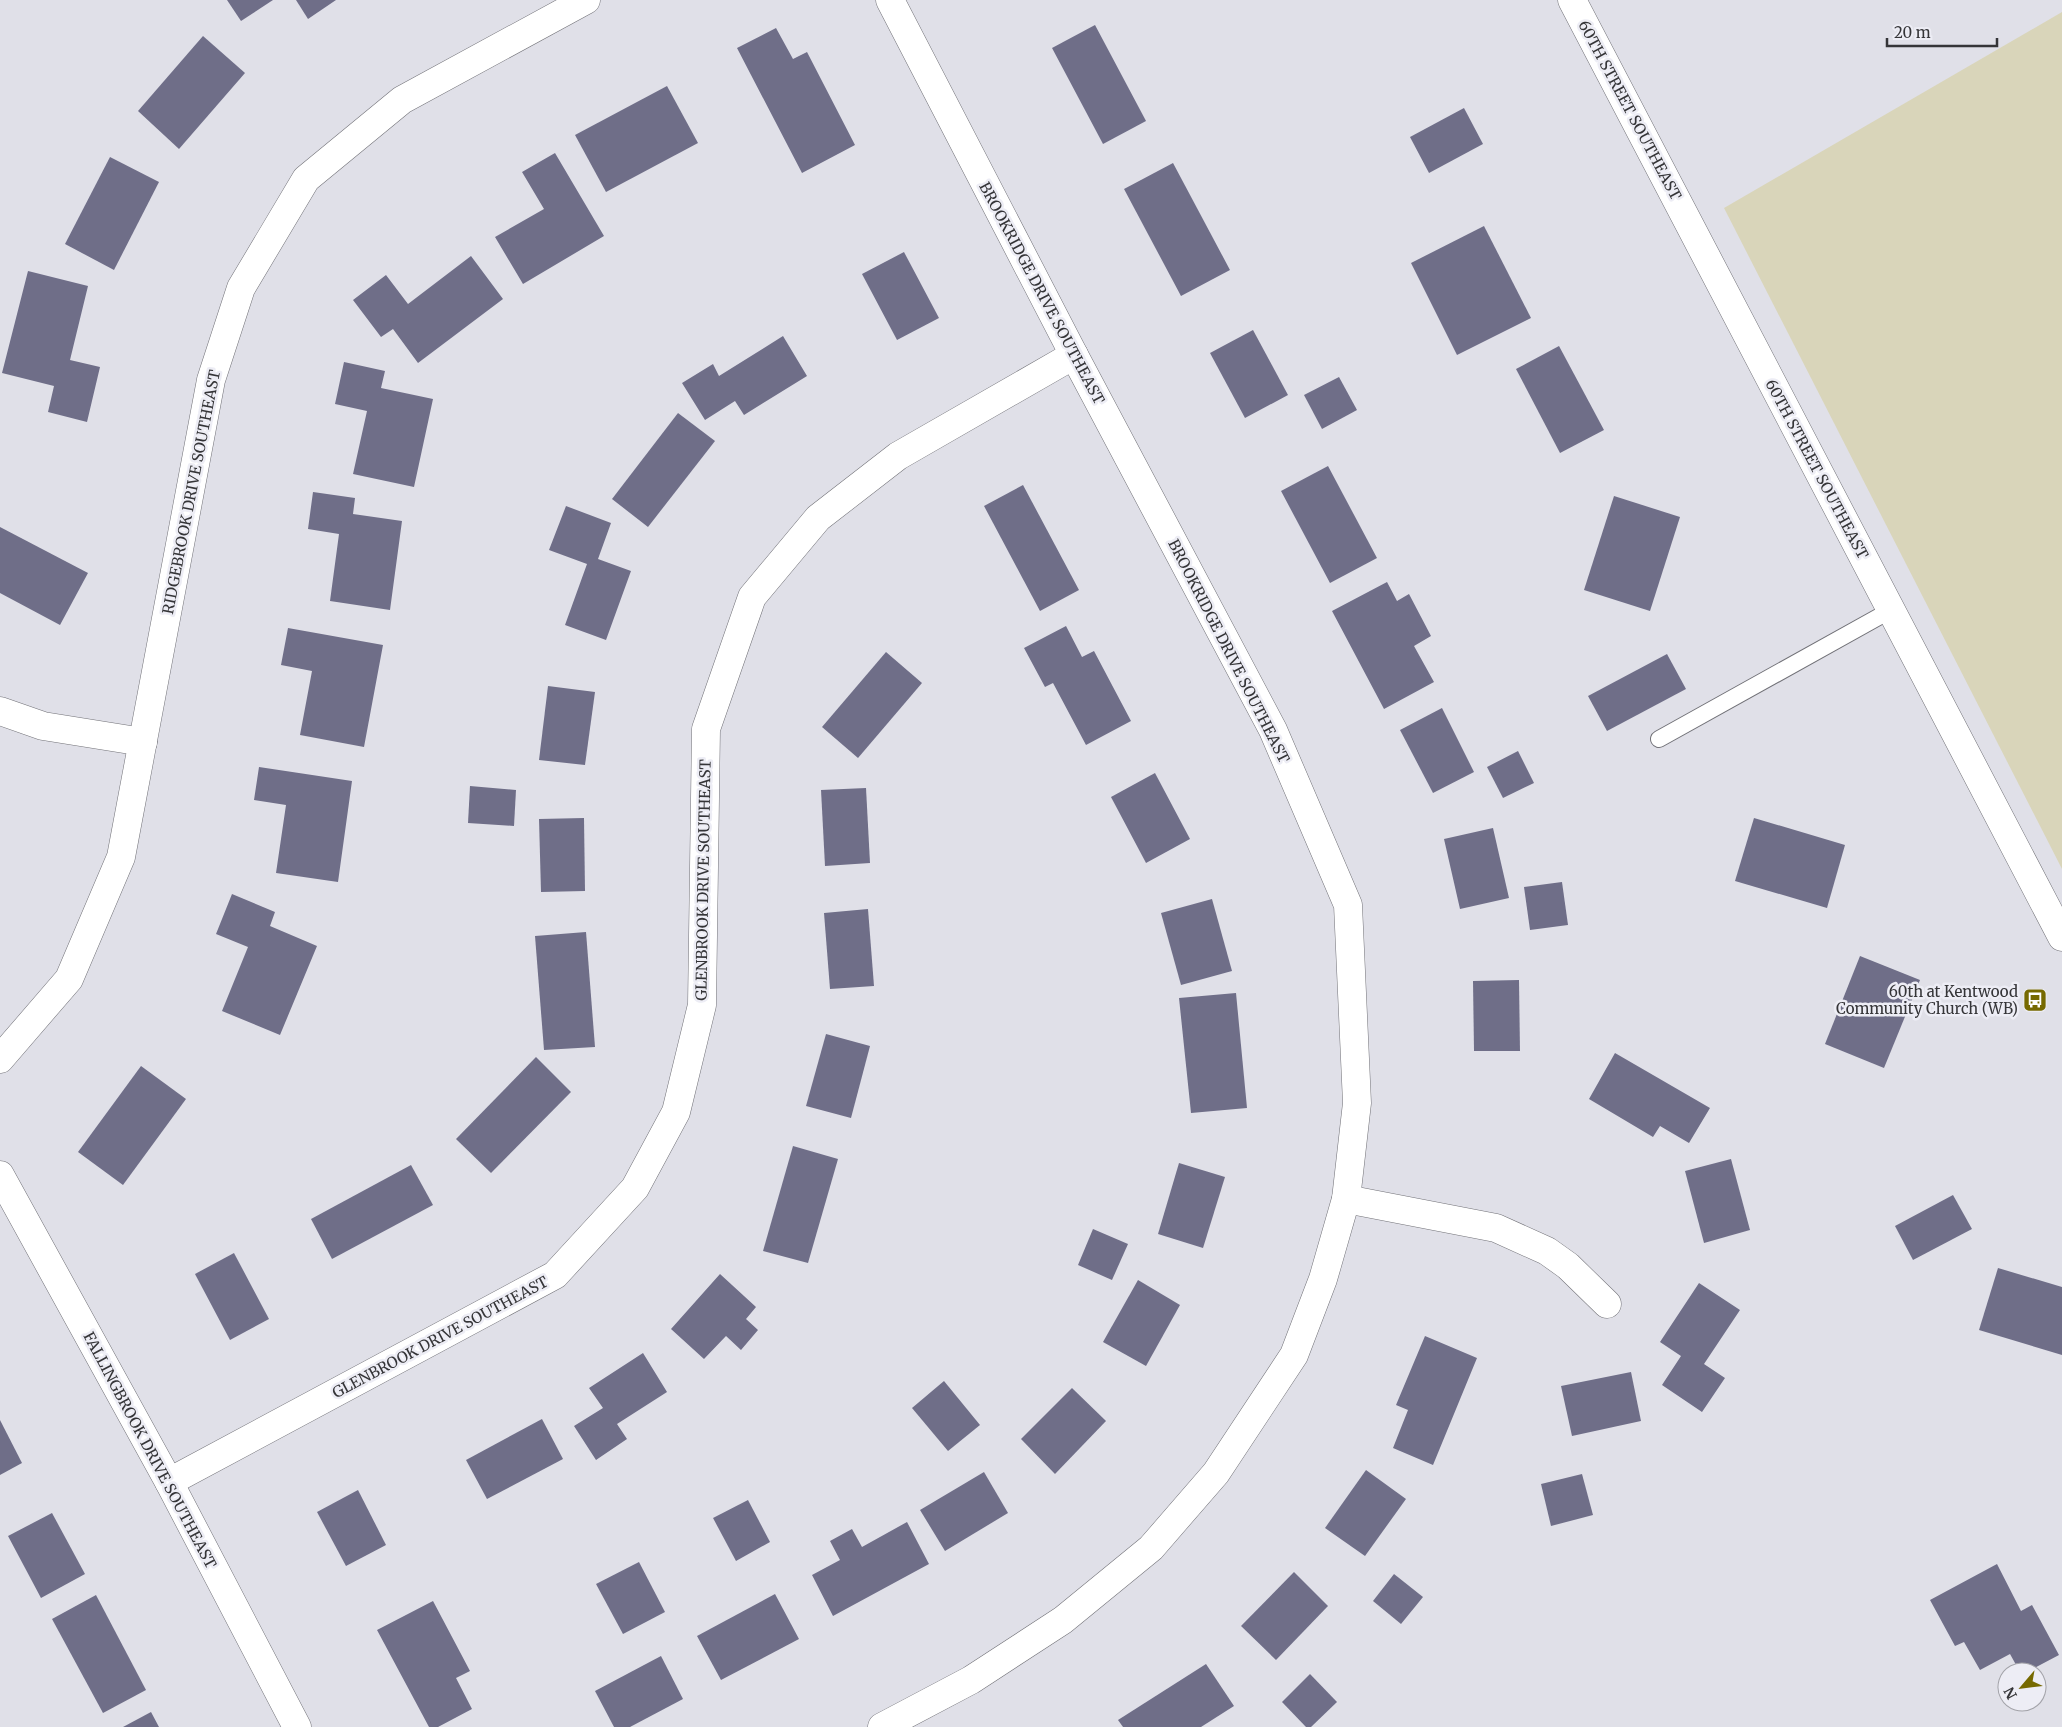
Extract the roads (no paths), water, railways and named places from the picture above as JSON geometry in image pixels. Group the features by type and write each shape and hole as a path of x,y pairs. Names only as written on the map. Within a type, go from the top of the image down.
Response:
{"street":[{"name":"RIDGEBROOK DRIVE SOUTHEAST","path":"0,1059 69,979 121,857 211,380 241,288 306,179 402,100 586,0"},
{"name":"BROOKRIDGE DRIVE SOUTHEAST","path":"882,1727 971,1680 1063,1620 1151,1548 1216,1473 1294,1355 1323,1279 1346,1199 1358,1103 1348,905 1273,730 1074,355 890,0"},
{"name":"60TH STREET SOUTHEAST","path":"1572,0 2062,937"},
{"name":"GLENBROOK DRIVE SOUTHEAST","path":"169,1482 555,1275 636,1188 676,1112 702,1005 706,729 752,597 818,518 898,456 1074,355"},
{"path":"0,711 43,726 143,742"},
{"name":"FALLINGBROOK DRIVE SOUTHEAST","path":"0,1175 169,1482 297,1727"},
{"path":"1346,1199 1496,1228 1547,1250 1568,1266 1607,1304"}],"lane":[{"path":"1658,739 1891,610"}],"place":[{"name":"60th at Kentwood Community Church (WB)","path":"2035,1000"}]}
